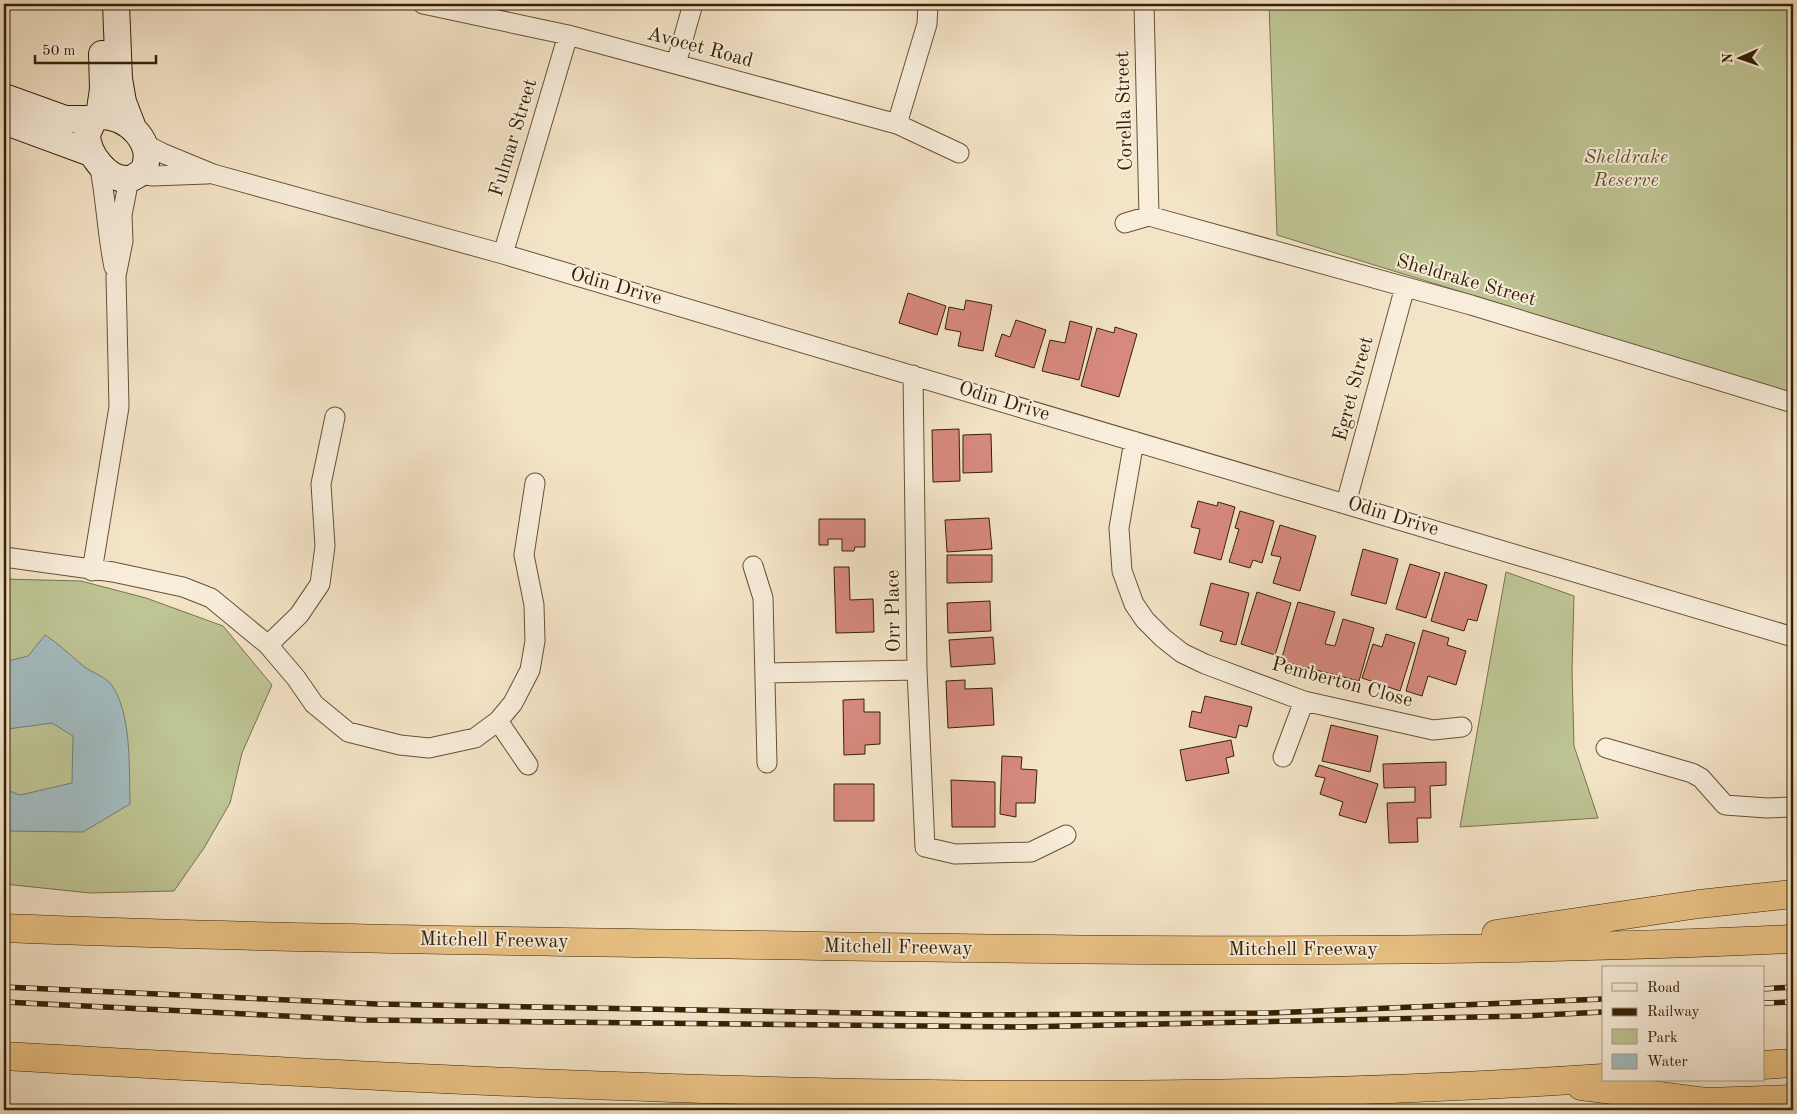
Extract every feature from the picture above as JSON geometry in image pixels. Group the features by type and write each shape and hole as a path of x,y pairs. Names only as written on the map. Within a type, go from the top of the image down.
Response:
{"highway":[{"path":"1380,951 1699,904 1793,894"},
{"name":"Mitchell Freeway","path":"4,928 375,939 1037,950 1380,951 1676,945 1793,940"},
{"path":"4,1056 387,1078 982,1097 1262,1096 1602,1078"},
{"path":"1764,1065 1793,1063"},
{"path":"1552,1082 1706,1102 1793,1099"}],"main road":[{"path":"95,158 87,134 97,117 103,89 100,4"},
{"path":"116,4 119,79 123,102 147,161 143,171 134,176"},
{"name":"Odin Drive","path":"4,97 65,119 97,117 118,119 138,136"},
{"name":"Odin Drive","path":"4,121 95,158 114,175 134,176"}],"street":[{"name":"Avocet Road","path":"423,4 568,35 897,124 959,153"},
{"path":"676,64 693,4"},
{"path":"897,124 927,24 928,4"},
{"name":"Corella Street","path":"1144,4 1149,216"},
{"name":"Fulmar Street","path":"503,254 568,35"},
{"name":"Odin Drive","path":"138,136 162,154 214,174 503,254 1793,638"},
{"path":"92,570 119,407 116,276 108,242 106,202 95,158"},
{"name":"Odin Drive","path":"134,176 214,174"},
{"path":"116,276 123,241 122,216 134,176"},
{"path":"1125,223 1149,216"},
{"name":"Sheldrake Street","path":"1149,216 1405,287 1793,403"},
{"name":"Egret Street","path":"1346,504 1405,287"},
{"name":"Orr Place","path":"913,375 918,670 925,847 955,854 1031,852 1066,834"},
{"path":"268,645 299,616 320,584 325,546 321,484 335,418"},
{"name":"Pemberton Close","path":"1134,441 1121,510 1119,547 1122,572 1126,588 1145,620 1182,653 1205,664 1304,701 1433,730 1462,727"},
{"path":"4,557 113,572 149,579 211,598 268,645 296,678 314,704 348,732 400,745 429,748 475,738 498,721 513,702 530,670 533,651 534,605 524,556 535,483"},
{"path":"753,566 763,598 767,763"},
{"path":"765,673 918,670"},
{"path":"1284,756 1304,701"},
{"path":"498,721 528,765"},
{"path":"1606,748 1692,773 1701,778 1725,805 1767,808 1793,807"}],"green space":[{"name":"Sheldrake Reserve","path":"1269,4 1793,4 1793,394 1277,235"},
{"path":"1506,572 1574,596 1572,671 1574,746 1598,818 1460,827"},
{"path":"4,579 81,581 146,598 223,626 272,685 242,753 230,803 204,848 174,891 90,893 4,884"}],"water":[{"path":"45,635 84,667 110,683 117,695 126,724 130,804 83,832 4,831 4,789 20,795 72,783 73,736 52,723 8,729 4,732 4,662 28,656"}],"building":[{"path":"908,293 946,306 937,335 899,323"},
{"path":"966,300 992,305 983,351 958,346 961,332 945,329 949,307 964,310"},
{"path":"1016,320 1046,330 1034,368 995,356 1002,334 1010,337"},
{"path":"1070,321 1092,327 1079,380 1042,371 1050,340 1065,343"},
{"path":"1115,327 1137,334 1119,397 1081,386 1097,328 1114,333"},
{"path":"959,429 960,481 933,482 932,430"},
{"path":"991,434 992,472 963,473 963,435"},
{"path":"1198,501 1217,506 1218,502 1235,507 1221,560 1194,553 1200,529 1191,527"},
{"path":"1240,511 1274,521 1262,563 1253,560 1250,568 1229,562 1239,529 1235,528"},
{"path":"989,518 992,549 947,552 945,520"},
{"path":"819,519 865,519 865,547 855,547 854,551 842,551 842,539 828,539 828,545 819,545"},
{"path":"1280,525 1316,536 1300,591 1273,583 1281,557 1271,555"},
{"path":"1363,549 1398,559 1386,604 1351,595"},
{"path":"947,555 992,555 992,582 947,583"},
{"path":"1410,564 1440,573 1426,618 1396,609"},
{"path":"834,567 849,567 850,600 873,599 874,632 836,633"},
{"path":"1445,572 1487,585 1477,621 1468,619 1464,631 1431,621"},
{"path":"1211,583 1249,593 1236,645 1220,641 1223,632 1200,625"},
{"path":"1257,592 1291,603 1275,655 1241,644"},
{"path":"990,601 991,631 948,633 947,603"},
{"path":"1298,602 1335,612 1325,644 1335,646 1343,619 1374,628 1359,681 1281,661"},
{"path":"1423,630 1449,638 1447,645 1466,651 1456,685 1428,676 1422,696 1406,691"},
{"path":"1386,634 1415,643 1400,691 1362,678 1373,644 1382,647"},
{"path":"993,637 995,664 951,667 949,640"},
{"path":"965,680 965,689 992,688 994,725 948,728 946,681"},
{"path":"1205,696 1252,707 1247,727 1239,725 1236,738 1189,727 1192,711 1201,713"},
{"path":"864,699 864,712 880,712 880,744 865,745 865,754 844,755 843,700"},
{"path":"1331,725 1378,736 1370,772 1322,761"},
{"path":"1231,740 1234,756 1226,758 1229,773 1186,781 1180,750"},
{"path":"1002,756 1022,757 1021,769 1037,770 1035,803 1016,803 1016,817 1000,814"},
{"path":"1446,762 1446,785 1430,786 1431,818 1417,818 1418,842 1389,843 1387,803 1415,802 1415,787 1384,788 1383,764"},
{"path":"1319,765 1378,784 1366,823 1339,815 1343,802 1320,794 1325,778 1315,776"},
{"path":"951,780 995,782 995,827 952,827"},
{"path":"834,784 874,784 874,821 834,821"}],"railway":[{"path":"4,987 377,1004 967,1015 1268,1013 1602,999"},
{"path":"1764,989 1793,987"},
{"path":"4,1002 367,1020 1022,1027 1523,1016 1602,1012"},
{"path":"1764,1003 1793,1002"}]}
